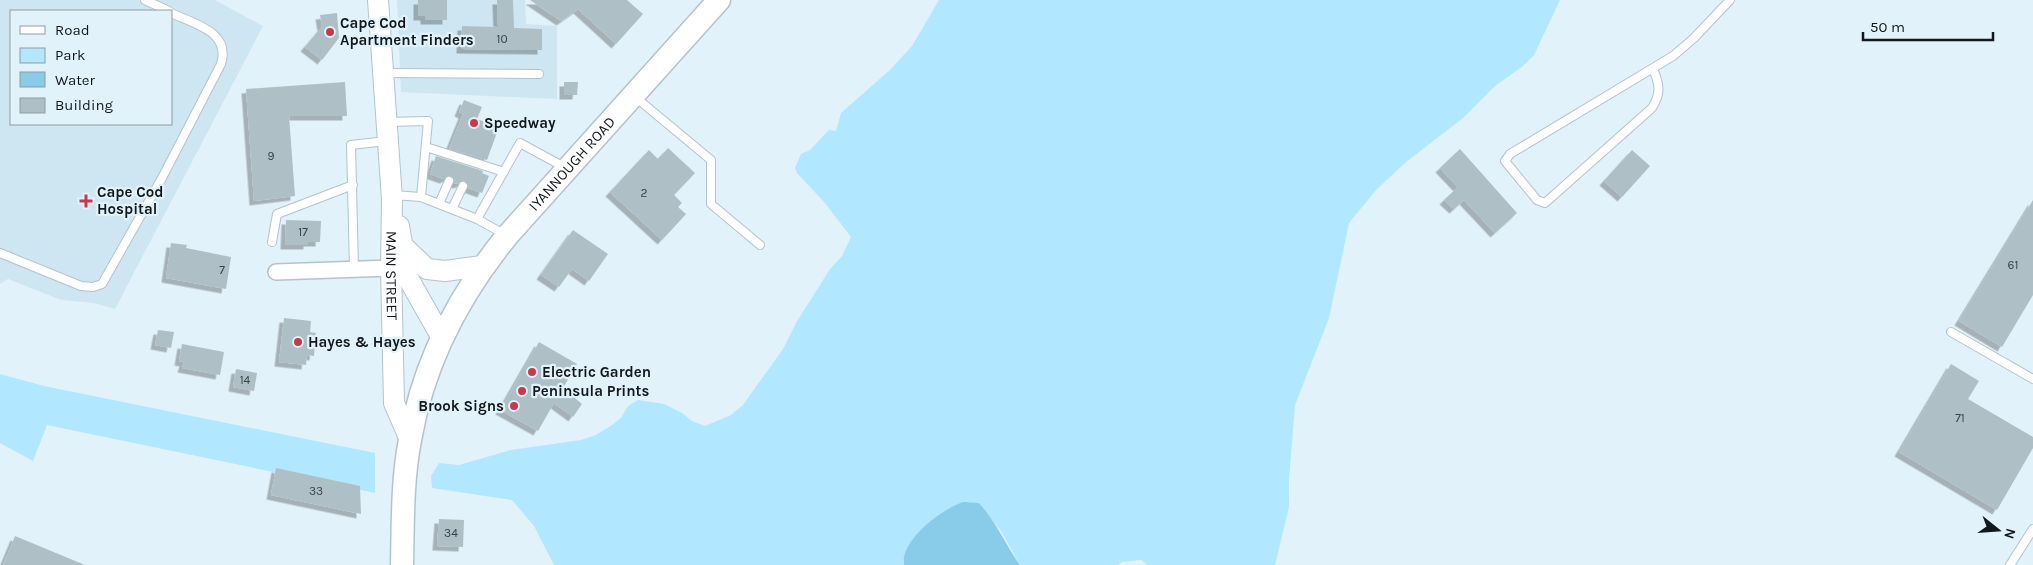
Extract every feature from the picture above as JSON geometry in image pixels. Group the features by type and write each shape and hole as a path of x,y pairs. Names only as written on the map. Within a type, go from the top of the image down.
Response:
{"main road":[{"name":"MAIN STREET","path":"378,0 392,197 391,268 394,403 410,440"},
{"name":"IYANNOUGH ROAD","path":"442,338 482,266 719,0"},
{"name":"MAIN STREET","path":"392,197 404,247 408,278 442,338"},
{"name":"MAIN STREET","path":"404,247 427,269 445,271 482,266"},
{"path":"402,565 404,487 410,440 432,360 442,338"}],"street":[{"path":"276,272 391,268"}],"lane":[{"path":"145,0 161,3"},
{"path":"1653,69 1658,81 1659,97 1652,108 1545,203 1537,200 1506,162 1510,154 1653,69 1694,38 1730,0"},
{"path":"0,253 81,286 93,287 102,284 166,170 221,64 224,53 221,42 214,34 172,13"},
{"path":"384,73 540,74"},
{"path":"634,96 711,160 711,204 760,245"},
{"path":"354,269 352,145 388,131 428,121 421,197"},
{"path":"477,218 520,143 567,169"},
{"path":"426,147 472,166 504,172"},
{"path":"439,204 448,181"},
{"path":"272,242 277,214 352,185"},
{"path":"452,209 463,186"},
{"path":"392,197 421,197 477,218 507,236"},
{"path":"1951,332 2033,378"},
{"path":"2010,565 2033,529"}],"shaded area":[{"name":"Cape Cod Hospital","path":"0,0 215,0 263,26 115,309 94,303 61,300 8,279 0,284"},
{"path":"397,0 525,0 526,24 557,26 557,99 401,92"}],"green space":[{"path":"939,0 1560,0 1534,55 1523,66 1495,86 1463,118 1406,162 1376,190 1349,223 1329,318 1295,405 1289,479 1289,507 1275,565 1147,565 1141,560 1122,562 1118,565 1020,565 1001,531 979,503 903,562 904,565 554,565 534,526 512,500 432,488 431,476 439,463 459,465 511,450 581,440 596,435 612,425 621,418 628,406 638,400 664,404 682,413 692,421 705,426 731,415 743,405 783,349 796,323 830,269 842,256 851,237 825,203 797,173 795,168 801,154 810,150 829,130 836,131 841,113 891,69 912,46"},
{"path":"0,374 44,386 375,453 375,493 47,425 33,461 0,443"}],"water":[{"path":"963,502 979,503 991,518 1020,565 904,565 905,555 915,536 934,518"}],"building":[{"path":"418,0 447,0 447,20 425,20 425,16 418,16"},
{"path":"497,0 513,0 514,28 542,29 542,50 461,49 462,26 498,27"},
{"path":"530,0 627,0 643,14 616,44 578,9 561,21"},
{"path":"337,13 339,38 322,60 305,47 322,27 320,15"},
{"path":"345,82 347,116 289,116 295,196 254,201 246,89"},
{"path":"564,82 578,82 577,95 564,95"},
{"name":"Speedway","path":"464,100 482,107 477,119 499,127 487,160 449,149 463,114 459,112"},
{"path":"668,148 695,173 674,195 682,203 678,207 686,214 662,240 610,192 649,150 658,159"},
{"path":"1460,149 1517,213 1495,233 1464,200 1454,209 1444,200 1458,187 1440,168"},
{"path":"1632,150 1650,166 1622,197 1604,181"},
{"name":"Speedway","path":"436,156 483,171 482,173 489,176 482,193 468,188 465,181 458,184 454,183 451,176 444,179 430,174"},
{"path":"2033,200 2033,295 2002,347 1959,321"},
{"path":"286,220 321,221 320,242 308,242 308,245 285,245"},
{"path":"573,230 608,254 589,281 572,269 559,287 541,275"},
{"path":"171,243 187,245 186,248 231,257 226,289 166,278"},
{"path":"284,318 311,321 310,332 316,333 314,356 307,355 306,365 279,362"},
{"path":"158,330 174,332 171,348 155,345"},
{"path":"539,342 577,364 563,388 582,404 573,417 554,403 538,431 500,410"},
{"path":"182,344 224,352 220,375 182,368 184,362 179,361"},
{"path":"1951,364 1979,381 1968,399 2033,437 2033,448 1997,510 1899,452"},
{"path":"236,369 257,373 254,391 233,387"},
{"path":"276,468 360,486 361,514 271,495"},
{"path":"439,519 464,520 463,547 437,546"},
{"path":"15,536 85,565 3,565"}],"place":[{"name":"Cape Cod Apartment Finders","path":"330,32"},
{"name":"Speedway","path":"474,123"},
{"name":"Cape Cod Hospital","path":"86,201"},
{"name":"Hayes & Hayes","path":"298,342"},
{"name":"Electric Garden","path":"532,372"},
{"name":"Peninsula Prints","path":"522,391"},
{"name":"Brook Signs","path":"514,406"}]}
